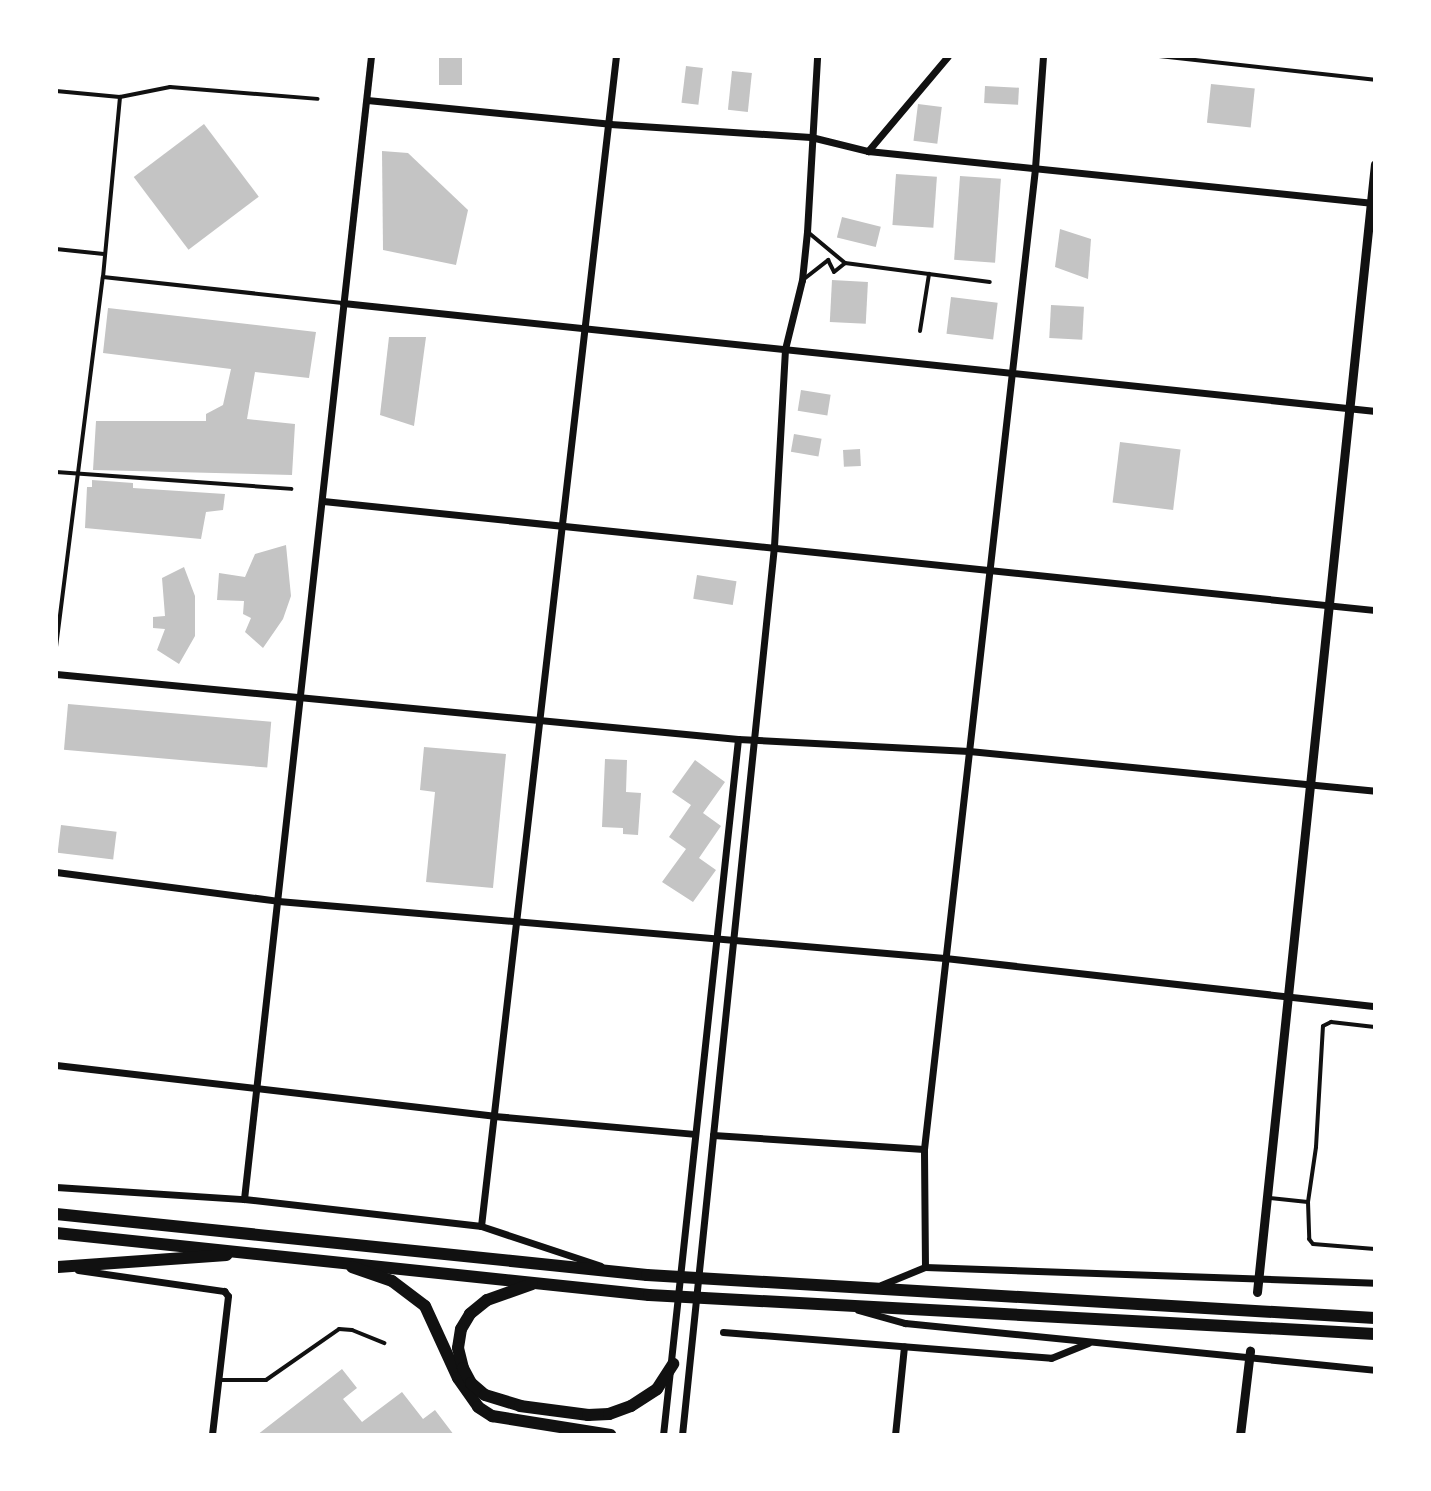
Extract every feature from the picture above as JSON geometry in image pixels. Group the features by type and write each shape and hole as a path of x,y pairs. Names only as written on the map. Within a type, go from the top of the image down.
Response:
{"highway":[{"path":"56,1214 647,1275 879,1286 1375,1318"},
{"path":"56,1233 263,1252 649,1295 1375,1334"},
{"path":"57,1267 263,1252"},
{"path":"330,1260 392,1281 422,1302 458,1378 478,1407 492,1416 610,1435"},
{"path":"536,1282 487,1300 470,1314 461,1329 458,1348 463,1368 471,1383 485,1395 520,1406 588,1415 609,1414 631,1406 657,1389 673,1364"}],"street":[{"path":"244,1199 371,56"},
{"path":"481,1226 616,56"},
{"path":"682,1435 774,546 785,349 802,280 807,232 817,56"},
{"path":"868,151 948,56"},
{"path":"925,1267 924,1149 1035,168 1043,56"},
{"path":"367,100 610,124 811,137 868,151 1373,203"},
{"path":"1257,1292 1375,164"},
{"path":"343,303 1375,411"},
{"path":"323,501 1375,610"},
{"path":"56,674 738,739 969,751 1375,791"},
{"path":"663,1435 673,1364 714,939 738,739"},
{"path":"56,872 278,901 945,958 1375,1006"},
{"path":"56,1065 494,1116 694,1134"},
{"path":"713,1135 924,1149"},
{"path":"56,1187 244,1199 481,1226 618,1271"},
{"path":"57,1267 215,1288 228,1296 212,1435"},
{"path":"879,1286 925,1267 1375,1283"},
{"path":"848,1308 905,1323 1088,1343 1250,1353 1375,1370"},
{"path":"723,1332 1051,1358 1088,1343"},
{"path":"895,1435 904,1346"},
{"path":"1240,1435 1250,1353"}],"lane":[{"path":"1159,56 1375,80"},
{"path":"56,91 120,97 170,87 318,99"},
{"path":"56,647 103,277 120,97"},
{"path":"807,232 845,263 990,282"},
{"path":"56,249 104,254"},
{"path":"802,280 828,260 834,272 845,263"},
{"path":"920,331 929,274"},
{"path":"103,277 343,303"},
{"path":"56,472 291,489"},
{"path":"1375,1027 1331,1022 1323,1026 1316,1147 1308,1202 1309,1239 1313,1244 1375,1249"},
{"path":"1268,1198 1308,1202"},
{"path":"220,1380 266,1380 339,1329 352,1330 385,1343"}],"building":[{"path":"439,56 462,56 462,85 439,85"},
{"path":"686,66 703,68 698,105 681,103"},
{"path":"732,71 752,73 748,112 728,110"},
{"path":"1211,84 1255,89 1251,127 1207,123"},
{"path":"985,86 1019,88 1018,105 984,103"},
{"path":"918,104 942,107 937,144 913,141"},
{"path":"204,124 259,197 188,250 134,177"},
{"path":"382,151 408,153 468,210 456,265 383,250"},
{"path":"896,174 937,177 933,228 892,225"},
{"path":"960,176 1001,179 995,263 954,260"},
{"path":"842,217 881,227 876,247 837,237"},
{"path":"1060,229 1091,239 1088,279 1055,267"},
{"path":"832,280 868,282 866,324 830,322"},
{"path":"951,297 998,303 993,339 946,334"},
{"path":"1051,305 1084,307 1082,340 1049,338"},
{"path":"108,308 316,332 309,378 255,372 247,419 295,424 292,475 93,470 96,421 206,421 206,414 223,405 231,369 103,353"},
{"path":"389,337 426,337 414,426 380,415"},
{"path":"801,390 831,395 827,415 798,411"},
{"path":"794,434 822,439 818,457 791,452"},
{"path":"1120,442 1181,449 1173,510 1113,503"},
{"path":"860,449 861,466 844,467 843,450"},
{"path":"92,480 133,483 133,488 225,494 223,510 206,512 201,539 85,528 87,487 92,487"},
{"path":"286,545 291,596 283,619 263,648 245,632 251,618 243,614 244,601 217,600 219,573 245,577 255,554"},
{"path":"184,567 195,596 195,636 179,664 157,650 165,629 153,628 153,617 165,616 162,578"},
{"path":"697,575 737,581 733,605 693,599"},
{"path":"68,704 271,722 267,768 64,750"},
{"path":"424,747 506,754 493,888 426,882 435,792 420,790"},
{"path":"605,759 627,760 626,792 641,793 638,835 623,834 623,828 602,827"},
{"path":"695,760 725,782 703,813 721,826 699,858 716,870 693,902 662,882 686,849 669,837 691,805 672,792"},
{"path":"61,825 117,832 113,860 58,853"},
{"path":"342,1369 357,1388 343,1399 362,1422 402,1392 423,1419 435,1410 454,1435 257,1435"}]}
